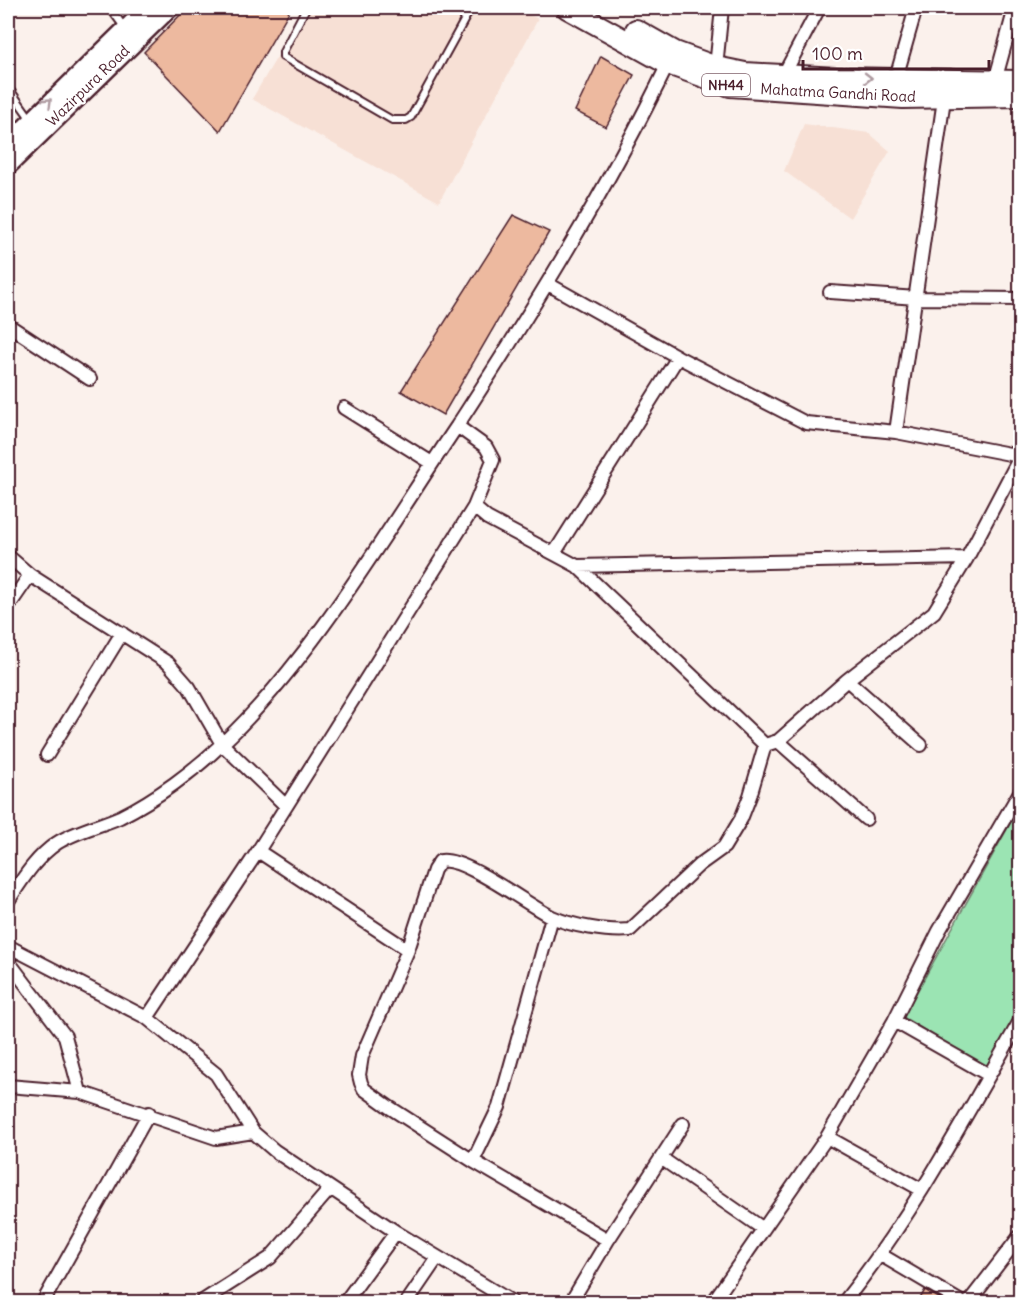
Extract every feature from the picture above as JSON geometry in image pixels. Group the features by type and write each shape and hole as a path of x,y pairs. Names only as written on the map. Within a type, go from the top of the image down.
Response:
{"highway":[{"name":"Mahatma Gandhi Road","path":"567,8 668,64 730,86 944,99 1020,96"},
{"name":"Mahatma Gandhi Road","path":"594,8 675,51 716,67 744,73 783,76 1020,81"}],"main road":[{"name":"Wazirpura Road","path":"8,166 36,126 124,27 147,8"},
{"name":"Wazirpura Road","path":"8,144 36,126 170,8"}],"street":[{"path":"716,67 722,8"},
{"path":"783,76 819,8"},
{"path":"896,78 916,8"},
{"path":"995,81 1016,8"},
{"path":"8,901 28,871 57,843 130,812 168,787 222,744 299,657 457,426 548,284 614,170 668,64"},
{"path":"896,432 944,99"},
{"path":"548,284 678,357 806,423 896,432 1020,457 968,558 942,602 928,618 847,680 778,741 765,745"},
{"path":"830,292 917,298 1020,299"},
{"path":"8,325 90,379"},
{"path":"555,552 678,357"},
{"path":"344,408 432,463"},
{"path":"147,1018 258,851 474,507 494,460 486,447 457,426"},
{"path":"474,507 487,518 555,552 577,566 765,745"},
{"path":"8,556 30,575 176,670 222,744 285,805"},
{"path":"577,566 968,558"},
{"path":"8,607 30,575"},
{"path":"46,755 122,633"},
{"path":"847,680 921,745"},
{"path":"778,741 866,819"},
{"path":"608,1240 473,1161 364,1089 359,1075 362,1056 408,950 434,870 440,861 448,860 476,872 552,917 580,924 626,930 634,928 699,865 724,846 747,804 765,745"},
{"path":"713,1302 827,1137 894,1021 939,931 1020,792"},
{"path":"258,851 408,950"},
{"path":"473,1161 489,1132 499,1107 552,917"},
{"path":"8,946 147,1018 216,1074 253,1132 274,1151 396,1232 512,1302"},
{"path":"8,961 65,1036 80,1092"},
{"path":"844,1302 881,1256 922,1191 1020,1020"},
{"path":"894,1021 989,1075"},
{"path":"8,1086 80,1092 149,1113 216,1138 253,1132"},
{"path":"43,1302 149,1113"},
{"path":"571,1302 683,1124"},
{"path":"827,1137 922,1191"},
{"path":"661,1158 762,1228"},
{"path":"201,1302 270,1258 330,1190"},
{"path":"345,1302 396,1232"},
{"path":"969,1302 1020,1236"},
{"path":"881,1256 961,1302"},
{"path":"407,1302 437,1258"}],"lane":[{"path":"110,8 124,27"},
{"path":"306,8 283,52 283,57 392,120 400,121 411,117 471,8"},
{"path":"8,87 36,126"}],"shaded area":[{"path":"306,8 517,8 538,19 439,202 252,99"},
{"path":"804,124 869,133 890,151 850,218 784,171"}],"green space":[{"path":"1020,806 1020,1031 997,1074 903,1017"}],"building":[{"path":"187,8 291,8 220,131 144,52"},
{"path":"601,56 634,75 606,127 575,111"},
{"path":"513,215 549,232 443,415 401,391"},
{"path":"925,1290 946,1302 918,1302"}]}
